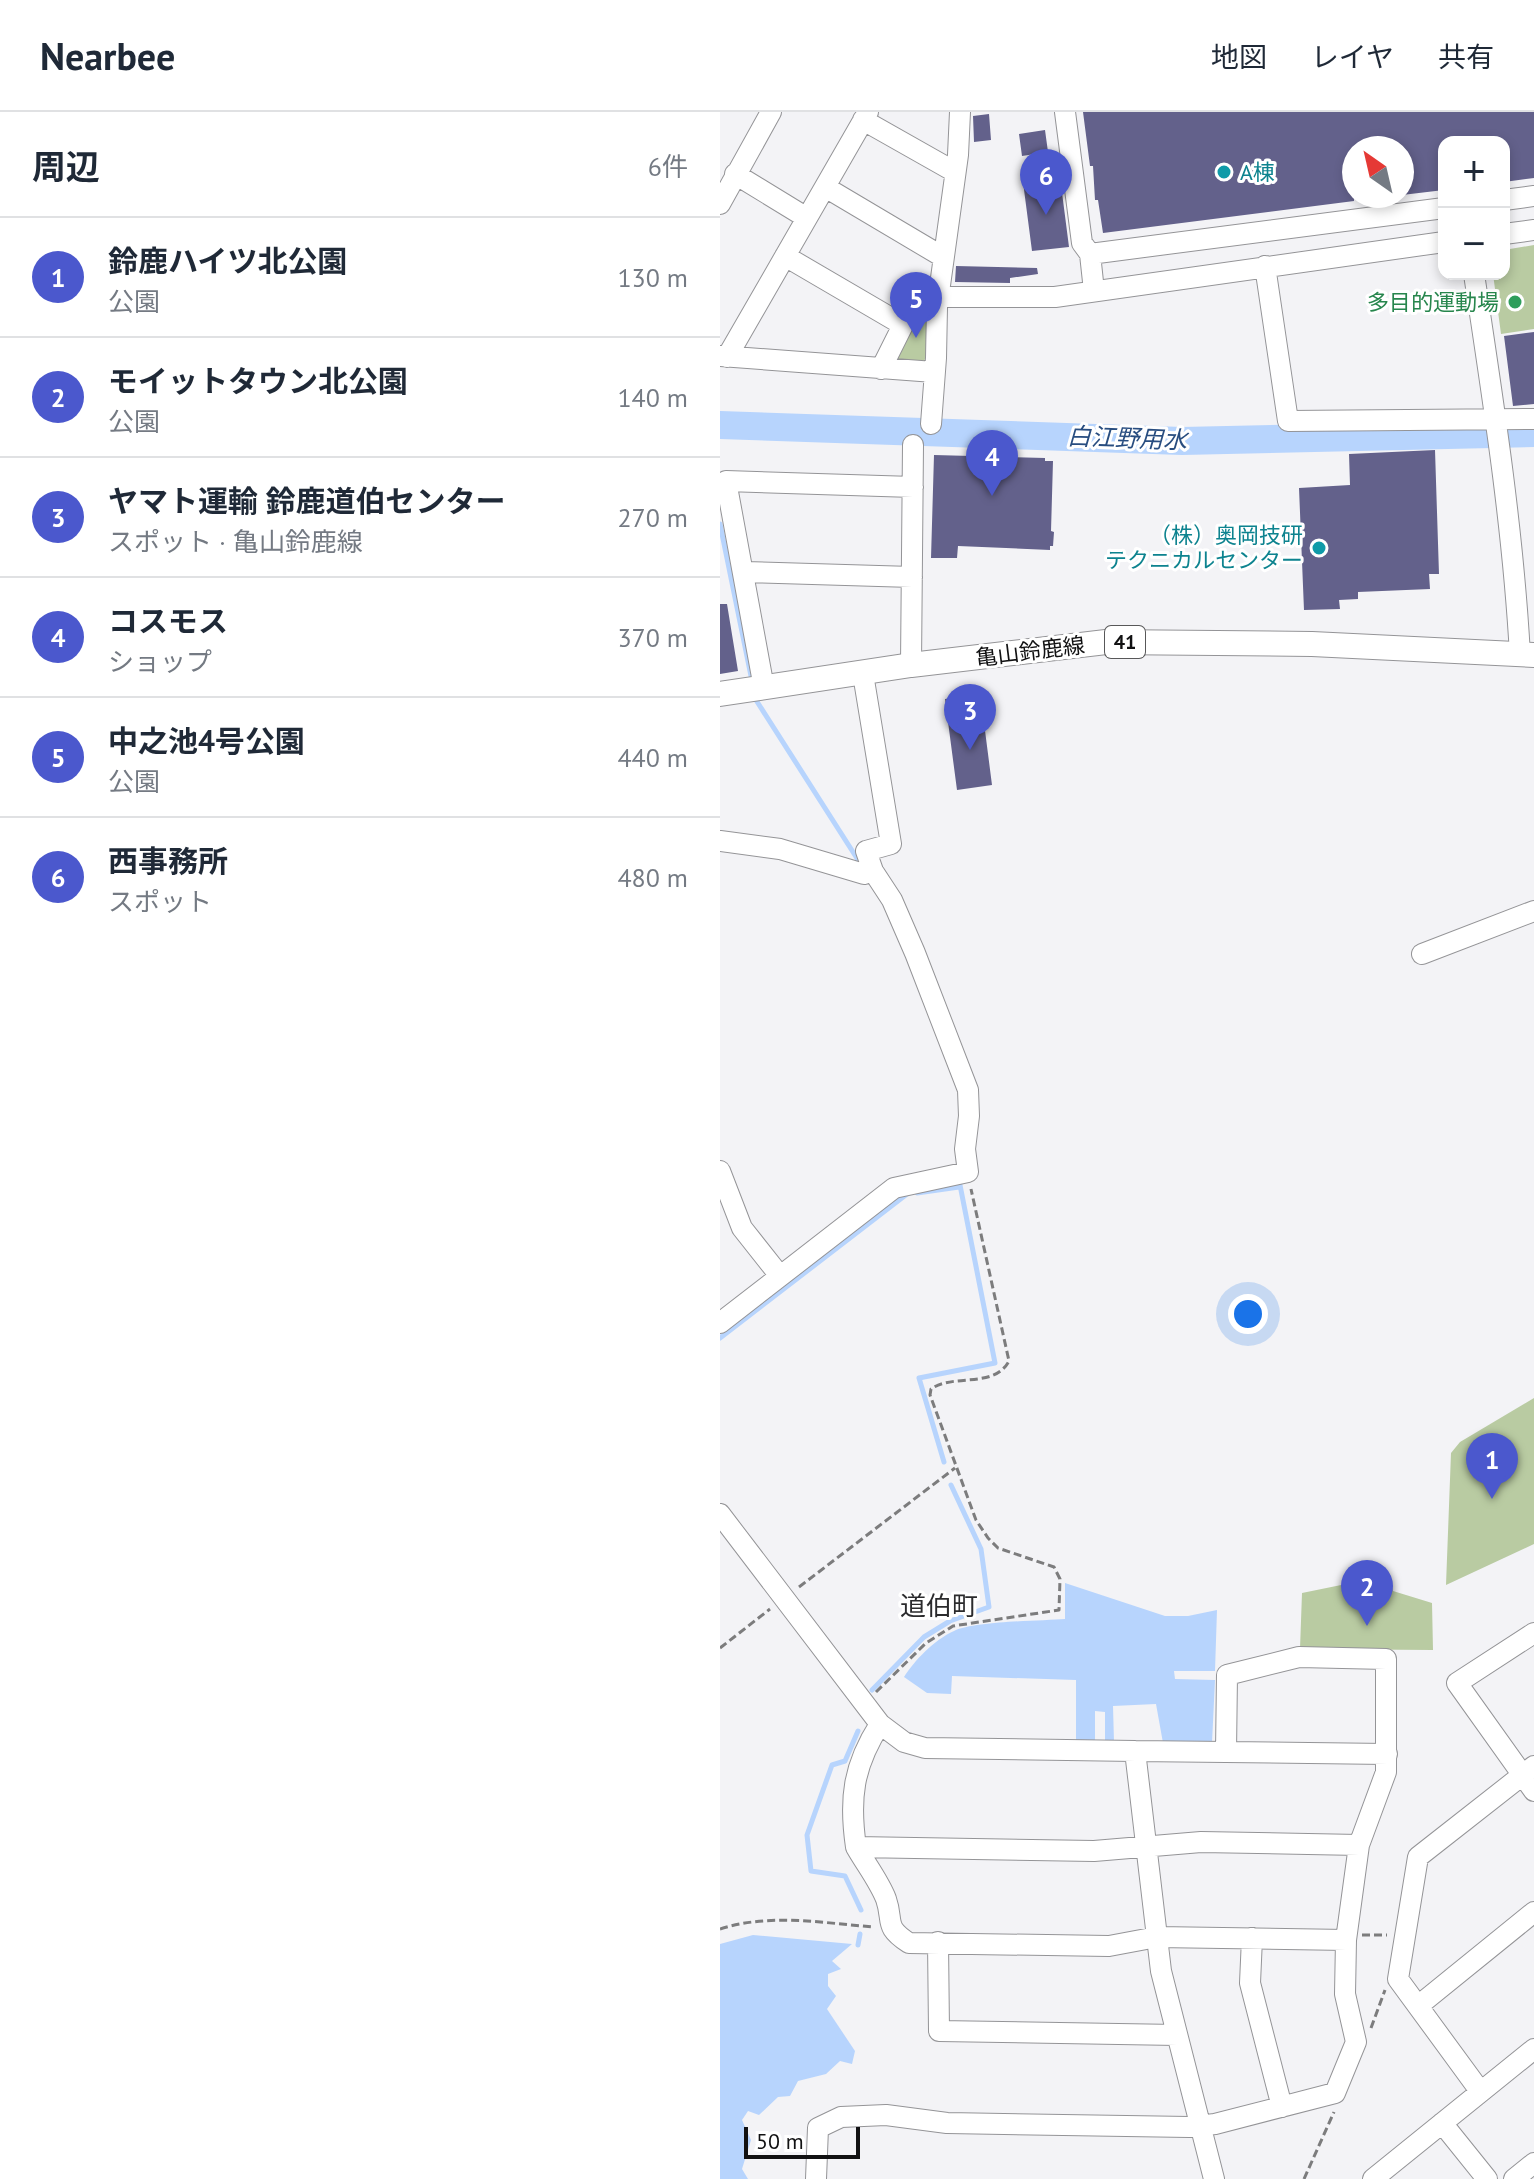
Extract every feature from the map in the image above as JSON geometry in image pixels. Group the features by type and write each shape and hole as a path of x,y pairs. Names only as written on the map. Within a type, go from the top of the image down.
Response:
{"main road":[{"name":"亀山鈴鹿線","path":"720,694 911,665 1106,642 1312,644 1527,655"}],"street":[{"path":"720,204 729,179 771,112"},
{"path":"931,424 938,297 960,112"},
{"path":"1065,112 1082,243 1090,254 1094,291"},
{"path":"934,372 723,356 866,116 955,172"},
{"path":"729,179 807,218"},
{"path":"825,187 943,257"},
{"path":"1510,199 1534,196"},
{"path":"1090,254 1438,209"},
{"path":"1510,233 1534,230"},
{"path":"938,297 1055,297 1438,243"},
{"path":"785,256 903,325 881,369"},
{"path":"1265,266 1288,421 1496,429 1534,419"},
{"path":"1475,280 1518,616 1527,655"},
{"path":"911,665 913,445"},
{"path":"764,688 726,481 913,487"},
{"path":"744,572 912,577"},
{"path":"1527,655 1529,630 1534,628"},
{"path":"720,1323 894,1188 968,1172 965,1149 968,1090 915,953 866,851 891,844 863,674"},
{"path":"720,841 780,849 864,874 873,871"},
{"path":"1422,954 1534,911"},
{"path":"721,1176 742,1228 780,1276"},
{"path":"720,1514 880,1724 904,1742 925,1748 1387,1754"},
{"path":"1480,2091 1398,1979 1418,1857 1530,1778 1457,1683 1534,1633"},
{"path":"816,2179 818,2128 841,2117 886,2115 947,2123 1201,2126 1335,2093 1356,2042 1345,1994 1346,1937 1359,1845 1386,1772 1386,1659 1299,1657 1227,1675 1226,1752"},
{"path":"880,1724 870,1739 853,1784 851,1813 856,1847 886,1899 890,1925 897,1935 909,1943 1109,1946 1157,1937 1346,1937"},
{"path":"1135,1751 1161,1971 1214,2179"},
{"path":"856,1847 1094,1851 1201,1842 1359,1845"},
{"path":"1418,2006 1534,1912"},
{"path":"1252,1938 1250,1983 1282,2107"},
{"path":"938,1942 939,2031 1177,2035"},
{"path":"1373,2179 1534,2049"},
{"path":"1442,2123 1487,2179"},
{"path":"1514,2179 1534,2163"}],"path":[{"path":"867,1705 877,1690 926,1643 953,1626 1059,1610 1059,1573 1054,1567 998,1548 976,1520 932,1405 931,1389 940,1383 991,1377 1004,1369 1009,1361 968,1172"},
{"path":"720,1648 955,1468"},
{"path":"720,1929 752,1920 774,1919 876,1927 890,1925"},
{"path":"1346,1937 1395,1936"}],"green space":[{"name":"多目的運動場","path":"1534,245 1534,329 1501,334 1494,280 1510,280 1510,249"},
{"path":"932,321 931,354 921,363 898,362 893,354 910,322"},
{"path":"1534,1398 1534,1544 1446,1585 1451,1453 1460,1442"},
{"path":"1390,1575 1393,1591 1432,1603 1433,1650 1300,1649 1302,1593"}],"water":[{"path":"1065,1583 1165,1616 1188,1616 1217,1610 1215,1671 1174,1671 1175,1679 1215,1680 1212,1743 1163,1743 1156,1704 1113,1706 1114,1742 1105,1742 1105,1712 1095,1711 1095,1742 1076,1741 1076,1680 952,1676 951,1694 927,1693 904,1677 926,1651 954,1631 991,1623 1065,1619"},
{"path":"753,1935 852,1944 832,1961 841,1969 828,1974 828,1986 836,1996 827,2009 855,2051 852,2064 840,2061 826,2074 798,2081 790,2096 778,2097 759,2115 748,2111 742,2120 751,2140 742,2169 748,2179 720,2179 720,1944"}],"building":[{"name":"A棟","path":"1083,112 1534,112 1534,178 1510,181 1510,136 1438,136 1438,191 1414,194 1414,136 1342,136 1342,203 1103,233 1098,200 1095,200 1093,166 1090,166"},
{"path":"989,114 991,140 974,142 973,116"},
{"path":"1045,130 1048,152 1022,156 1019,134"},
{"path":"1060,177 1069,247 1032,251 1023,182"},
{"path":"956,266 1037,268 1038,274 1010,278 1010,283 955,282"},
{"path":"1534,332 1534,404 1513,406 1504,336"},
{"path":"1435,450 1439,574 1429,574 1430,589 1358,592 1358,599 1339,600 1340,609 1304,610 1299,488 1350,485 1349,454"},
{"path":"934,455 1045,458 1045,461 1053,461 1051,531 1054,532 1050,550 958,546 957,558 931,558"},
{"path":"720,604 727,604 738,671 720,674"},
{"path":"987,694 989,714 983,715 992,785 957,790 945,699"}],"waterway":[{"name":"白江野用水","path":"720,425 1182,441 1534,433"},
{"path":"720,524 751,676"},
{"path":"756,700 860,863"},
{"path":"944,1462 919,1378 995,1363 960,1185"},
{"path":"917,1193 959,1187"},
{"path":"720,1338 907,1194"},
{"path":"872,1690 924,1637 950,1621 989,1607 981,1549 951,1485"},
{"path":"858,1731 845,1761 832,1765 807,1835 811,1871 845,1876 861,1910"},
{"path":"858,1945 860,1934"}],"place":[{"name":"A棟","path":"1224,172"},
{"name":"西事務所","path":"1046,215"},
{"name":"多目的運動場","path":"1515,302"},
{"name":"中之池4号公園","path":"916,338"},
{"name":"コスモス","path":"992,496"},
{"name":"（株）奥岡技研 テクニカルセンター","path":"1319,548"},
{"name":"ヤマト運輸 鈴鹿道伯センター","path":"970,750"},
{"name":"鈴鹿ハイツ北公園","path":"1492,1499"},
{"name":"モイットタウン北公園","path":"1367,1626"}],"district":[{"name":"道伯町","path":"939,1605"}]}
